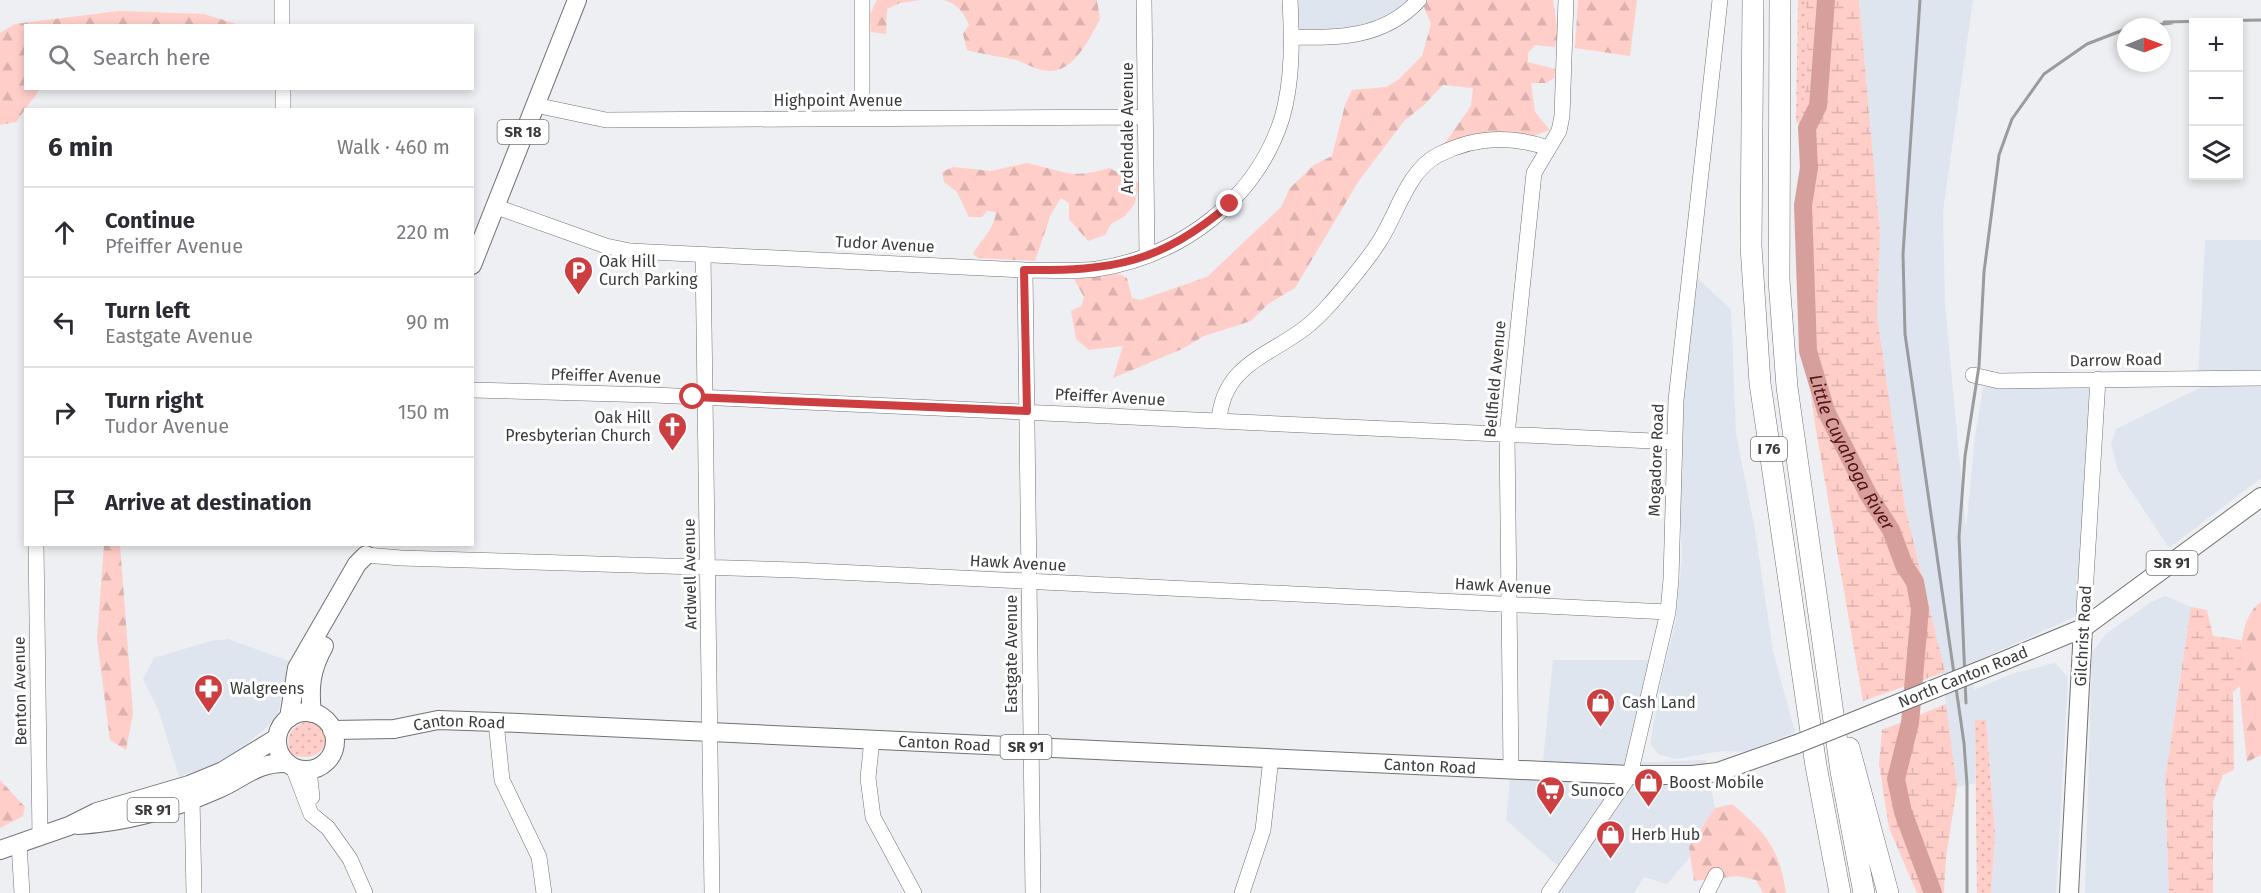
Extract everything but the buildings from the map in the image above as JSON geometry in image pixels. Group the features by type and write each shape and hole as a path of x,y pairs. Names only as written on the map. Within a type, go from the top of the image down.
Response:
{"highway":[{"name":"I 76","path":"1753,0 1751,246 1760,383 1816,766 1840,893"},
{"name":"I 76","path":"1780,0 1779,280 1792,427 1849,817 1864,893"},
{"path":"1823,648 1888,893"}],"main road":[{"name":"SR 18","path":"474,260 577,0"},
{"name":"North Canton Road","path":"1630,775 1692,775 1718,772 1797,744 2083,628 2261,497"},
{"path":"312,713 310,683 313,666 365,568 368,550"},
{"path":"289,718 297,669 357,564 368,550"},
{"name":"Gilchrist Road","path":"2069,893 2083,628"},
{"path":"303,712 312,713 321,717 332,730 335,742 333,751 324,764 296,766 278,748 277,738 280,729 289,718 303,712"},
{"name":"Canton Road","path":"332,730 394,729 438,720 496,722 1630,775"},
{"name":"Canton Road","path":"333,751 366,731"},
{"name":"SR 91","path":"0,850 69,826 96,812 189,785 223,771 277,738"},
{"name":"SR 91","path":"69,826 107,823 192,798 220,788 270,762 296,766"}],"street":[{"path":"282,0 282,24"},
{"path":"862,0 862,117"},
{"name":"Ardendale Avenue","path":"1144,0 1147,256"},
{"name":"Tudor Avenue","path":"494,206 614,249 1024,270 1097,269 1147,256 1177,243 1206,224 1230,204 1252,177 1273,141 1282,118 1292,37 1290,0"},
{"path":"1292,37 1335,38 1366,34 1397,20 1419,0"},
{"name":"Bellfield Avenue","path":"1511,769 1507,435 1534,173 1559,130 1562,116 1566,0"},
{"name":"Mogadore Road","path":"1549,893 1630,775 1668,612 1671,579 1674,442 1685,314 1720,0"},
{"path":"283,90 283,108"},
{"name":"Highpoint Avenue","path":"535,105 606,120 1144,117"},
{"path":"1219,421 1224,395 1233,378 1246,366 1304,329 1351,281 1379,242 1409,187 1428,162 1463,146 1492,139 1520,139 1548,148"},
{"name":"Ardwell Avenue","path":"703,254 712,893"},
{"name":"Eastgate Avenue","path":"1024,270 1033,893"},
{"name":"Darrow Road","path":"1973,375 1999,381 2261,378"},
{"name":"Gilchrist Road","path":"2083,628 2098,379"},
{"name":"Pfeiffer Avenue","path":"474,390 705,397 1674,442"},
{"name":"Benton Avenue","path":"36,546 40,837"},
{"name":"Hawk Avenue","path":"368,550 400,558 707,567 1668,612"},
{"path":"496,722 502,780 539,857 544,893"},
{"path":"872,739 868,778 873,817 914,893"},
{"path":"1242,893 1263,830 1271,758"},
{"path":"296,766 311,814 321,822 350,859 365,893"},
{"path":"192,798 194,893"},
{"path":"19,844 22,893"},
{"path":"1707,893 1716,875"}],"shaded area":[{"path":"1297,0 1410,0 1402,9 1376,24 1348,32 1297,31"},
{"path":"1859,0 1973,0 1943,211 1945,303 1966,530 1975,436 1983,387 2091,383 2079,615 1972,663 1974,690 2011,674 2055,663 2068,677 2056,893 1991,893 1995,834 1986,720 1975,720 1975,783 1957,787 1937,639 1905,507 1877,316 1880,234"},
{"path":"2205,240 2261,240 2261,378 2198,377"},
{"path":"1697,278 1731,309 1736,433 1755,530 1773,651 1795,732 1747,752 1722,751 1676,759 1658,754 1650,743 1662,677 1676,620 1682,555 1680,502 1684,396"},
{"path":"2214,381 2261,382 2261,478 2169,548 2118,471 2111,444 2116,429"},
{"path":"2165,596 2191,607 2165,781 2169,893 2085,893 2092,652 2107,633 2151,602"},
{"path":"228,639 289,661 278,714 266,728 240,749 216,763 179,777 159,712 143,679 154,658 211,641"},
{"path":"1553,660 1654,660 1625,763 1706,760 1715,808 1689,847 1691,856 1667,884 1644,877 1634,893 1557,893 1569,876 1506,820 1511,769 1542,771"}],"green space":[{"path":"877,0 921,0 900,3 887,9 886,34 871,32 870,14"},
{"path":"943,0 1097,0 1100,19 1085,46 1071,63 1053,71 1042,70 1016,60 967,50 963,34 969,25 956,6"},
{"path":"1428,0 1553,0 1558,33 1555,47 1535,45 1528,53 1528,62 1555,69 1554,78 1546,83 1531,83 1535,112 1550,130 1530,137 1441,149 1471,106 1473,88 1443,85 1424,105 1404,121 1358,182 1295,288 1268,304 1251,321 1204,336 1182,349 1113,378 1123,346 1089,350 1076,339 1071,311 1081,306 1084,297 1074,279 1117,273 1127,278 1132,298 1140,300 1207,277 1282,206 1289,189 1314,165 1332,156 1345,105 1352,90 1386,87 1398,80 1422,56 1431,24 1424,7"},
{"path":"1578,0 1637,0 1630,56 1575,48"},
{"path":"1798,0 1807,0 1808,62 1801,125 1796,122"},
{"path":"1806,0 1859,0 1880,234 1877,316 1905,507 1945,672 1863,701 1815,424 1801,322 1798,225 1801,125 1808,62"},
{"path":"118,11 204,14 237,24 24,24 24,90 39,90 16,122 0,125 0,33 15,24"},
{"path":"1027,163 1076,174 1109,168 1139,183 1135,203 1125,216 1111,224 1105,235 1088,241 1069,219 1069,203 1061,198 1051,214 1035,261 978,258 973,254 990,229 996,212 987,211 982,217 969,217 957,192 944,182 942,172 953,167 991,171"},
{"path":"104,546 120,546 133,714 126,750 110,740 97,639"},
{"path":"2261,602 2261,755 2247,762 2241,701 2240,653 2250,614"},
{"path":"2191,607 2207,610 2213,636 2241,640 2241,685 2233,692 2234,770 2223,775 2213,802 2213,893 2169,893 2165,781"},
{"path":"1946,704 1957,787 1946,857 1944,893 1917,893 1889,828 1879,764 1882,730"},
{"path":"1975,720 1986,720 1995,834 1991,893 1977,893"},
{"path":"307,721 322,724 327,740 324,746 320,752 306,757 290,753 289,736 291,732"},
{"path":"0,780 25,807 23,816 0,828"},
{"path":"1732,804 1754,824 1769,842 1779,864 1786,893 1763,893 1756,880 1738,876 1694,881 1689,847 1715,808"}],"waterway":[{"name":"Little Cuyahoga River","path":"1826,0 1818,106 1807,128 1809,168 1803,205 1808,351 1826,411 1868,494 1891,530 1904,565 1915,582 1920,609 1910,723 1896,779 1903,812 1933,893"}],"railway":[{"path":"1920,0 1903,254 1905,334 1964,743 1967,784 1967,893"},
{"path":"2171,22 2261,20"},
{"path":"1966,703 1959,537 1965,456 1979,366 1984,272 1999,155 2012,119 2044,74 2087,44 2117,32"}],"place":[{"name":"Oak Hill Curch Parking","path":"578,296"},
{"name":"Oak Hill Presbyterian Church","path":"672,452"},
{"name":"Walgreens","path":"209,714"},
{"name":"Cash Land","path":"1601,728"},
{"name":"Boost Mobile","path":"1648,808"},
{"name":"Sunoco","path":"1550,816"},
{"name":"Herb Hub","path":"1610,860"}],"route":[{"path":"693,397 1027,411 1024,270 1090,270 1147,256 1191,235 1230,204"}]}
